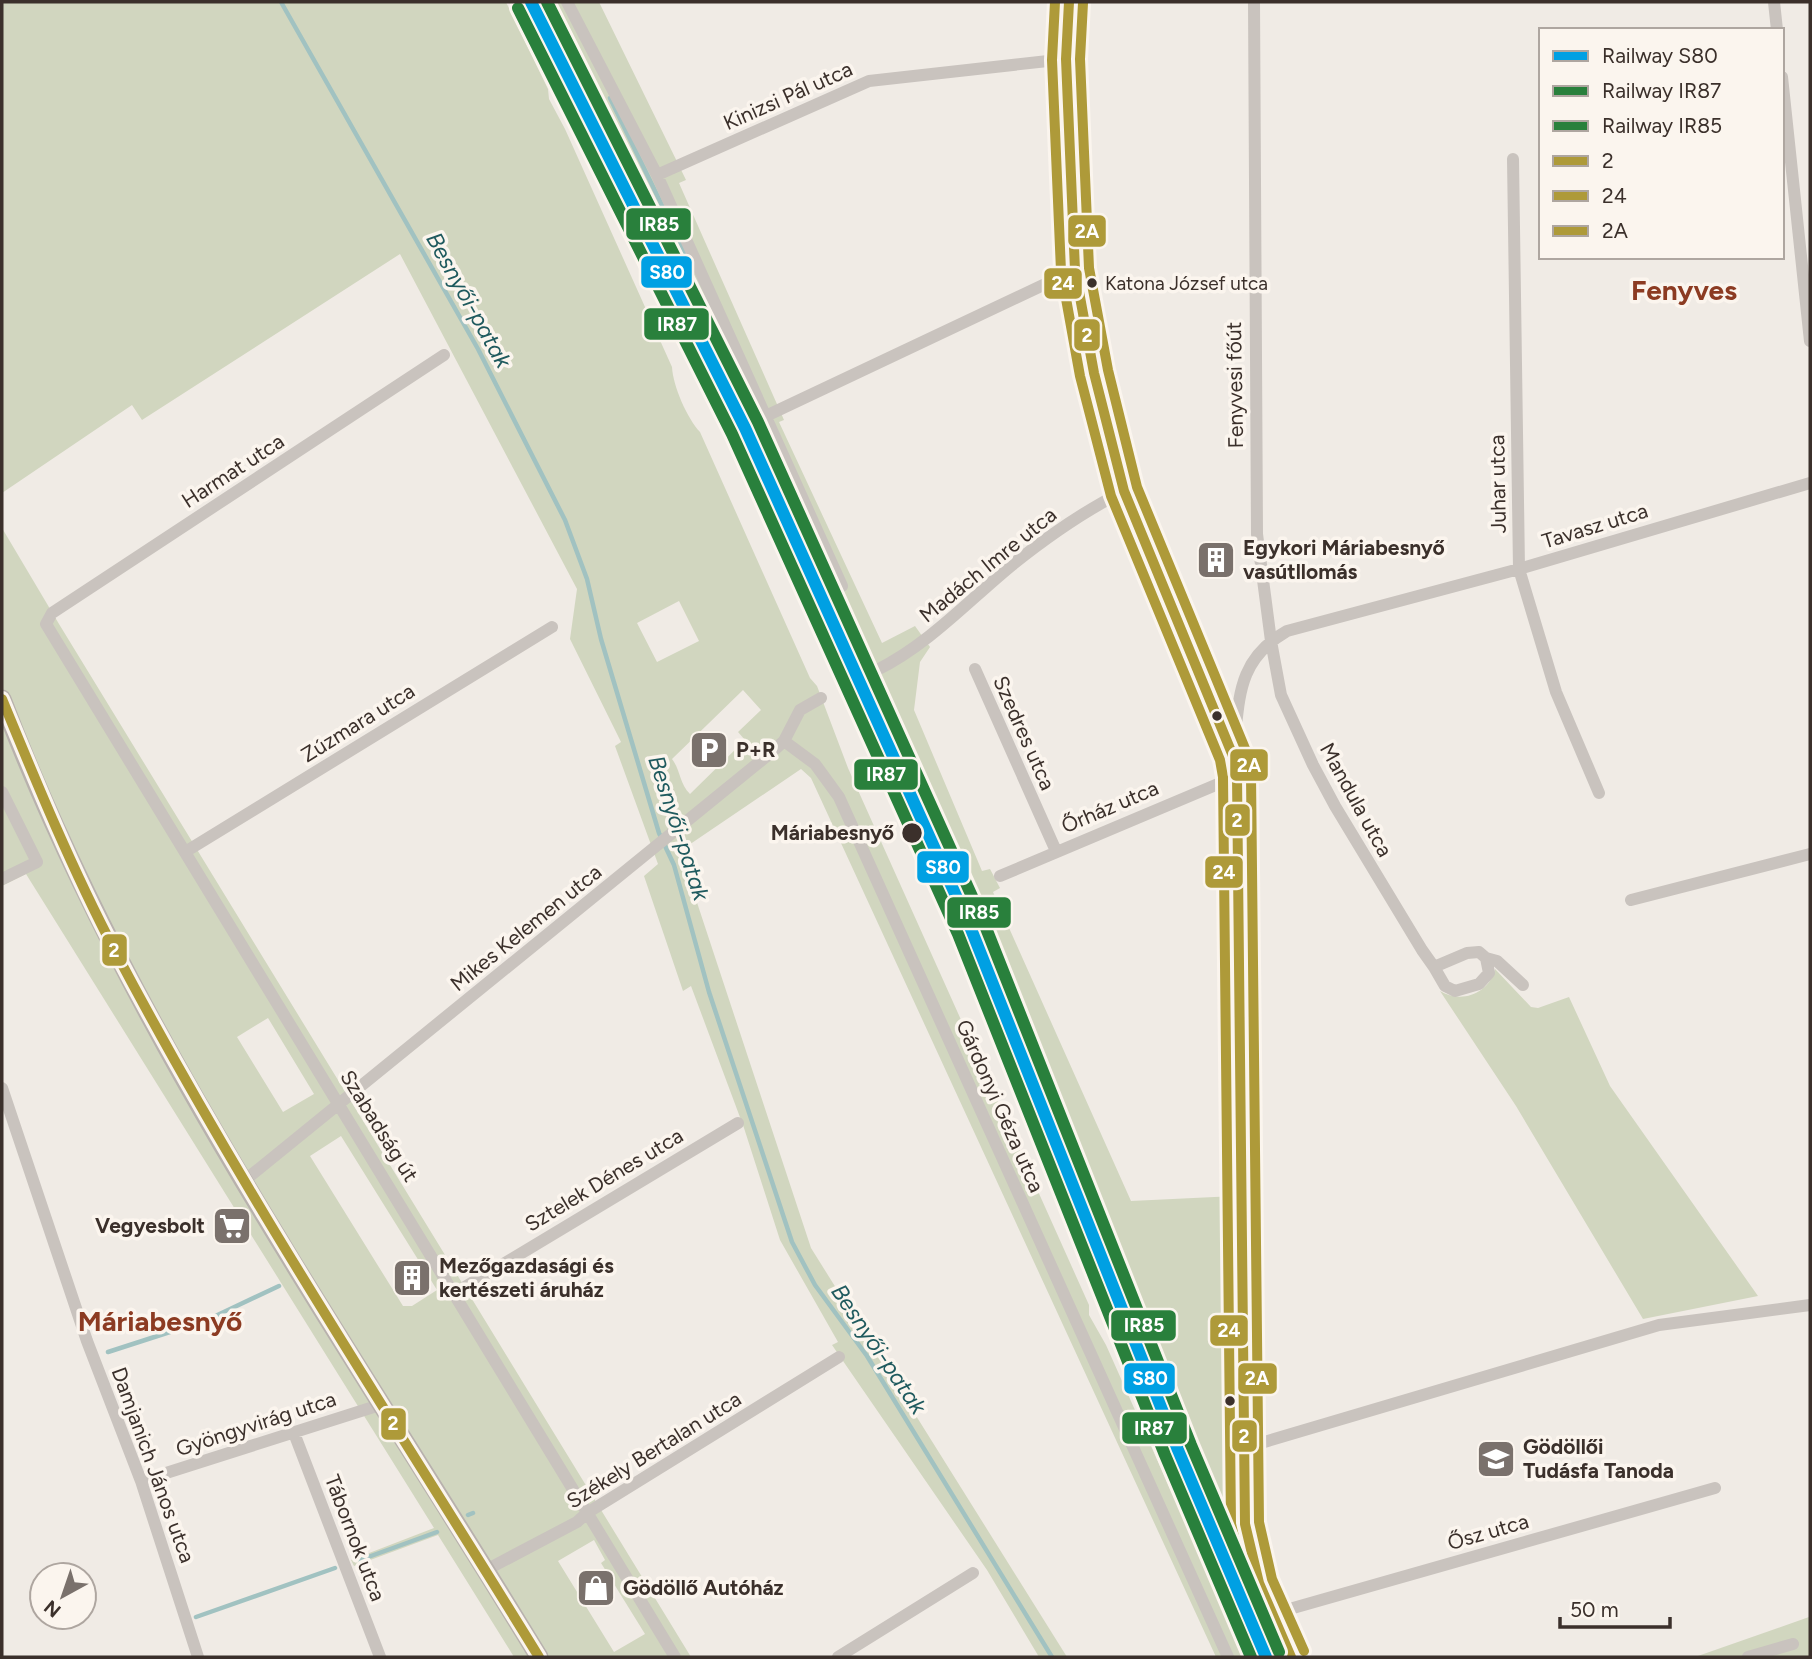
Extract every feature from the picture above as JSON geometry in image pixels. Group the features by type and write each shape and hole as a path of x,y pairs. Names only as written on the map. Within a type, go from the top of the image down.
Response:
{"main road":[{"path":"2,699 38,792 99,925 244,1181 538,1657"}],"street":[{"path":"567,2 657,175 768,415 842,586"},
{"path":"577,24 580,2"},
{"path":"1069,2 1066,59 1075,270 1094,373 1124,491 1233,756 1237,776 1245,1524 1259,1583 1291,1657"},
{"name":"Fenyvesi főút","path":"1255,2 1256,534 1271,641"},
{"path":"1774,2 1777,28"},
{"name":"Kinizsi Pál utca","path":"657,175 869,81 1066,59"},
{"path":"1784,96 1810,341"},
{"name":"Juhar utca","path":"1513,159 1519,569 1556,692 1599,793"},
{"path":"768,415 1075,270"},
{"name":"Harmat utca","path":"46,620 444,355"},
{"name":"Tavasz utca","path":"1271,641 1287,631 1519,569 1810,484"},
{"name":"Madách Imre utca","path":"877,670 925,641 1013,565 1056,532 1124,491"},
{"name":"Szabadság út","path":"46,620 48,630 675,1657"},
{"name":"Zúzmara utca","path":"185,852 552,627"},
{"path":"1233,756 1244,679 1251,660 1271,641"},
{"name":"Mandula utca","path":"1271,641 1281,695 1313,765 1335,806 1445,986 1451,990 1461,990 1487,978 1489,968 1486,958"},
{"name":"Szedres utca","path":"975,669 1056,851"},
{"name":"Mikes Kelemen utca","path":"244,1181 653,851 784,741 800,710 821,698"},
{"name":"Gárdonyi Géza utca","path":"784,741 815,764 839,797 1228,1657"},
{"name":"Őrház utca","path":"1000,876 1237,776"},
{"path":"2,792 37,862 2,879"},
{"path":"1631,900 1810,853"},
{"path":"1433,967 1467,953 1479,952 1486,958 1497,961 1523,985"},
{"name":"Damjanich János utca","path":"2,1088 87,1342 141,1481 198,1657"},
{"name":"Sztelek Dénes utca","path":"455,1293 738,1123"},
{"path":"1244,1448 1659,1325 1810,1305"},
{"name":"Székely Bertalan utca","path":"486,1570 577,1522 587,1513 839,1357"},
{"name":"Gyöngyvirág utca","path":"141,1481 383,1404"},
{"name":"Tábornok utca","path":"294,1433 380,1657"},
{"name":"Ősz utca","path":"1272,1614 1715,1488"},
{"path":"838,1657 973,1573"},
{"path":"1748,1657 1793,1644"}],"green space":[{"path":"2,2 506,2 548,89 549,99 672,367 675,383 690,419 700,432 810,678 817,686 848,768 1089,1305 1089,1315 1106,1345 1245,1657 1216,1657 811,778 801,769 680,851 811,1248 1067,1657 1039,1657 987,1570 832,1345 838,1342 780,1240 744,1128 691,986 683,991 644,876 658,864 615,746 621,742 570,639 577,589 400,254 142,420 132,405 2,493","holes":["679,601 699,641 657,662 637,623","743,690 761,710 738,732 745,740 690,794 672,759"]},
{"path":"541,2 599,2 686,180 679,183 784,420 779,422 882,643 915,626 930,647 920,662 914,710 982,871 990,869 1000,888 993,892 1131,1201 1256,1195 1257,1457 1264,1566 1303,1657 1275,1657 1183,1440 1141,1333 1131,1300 1125,1293 1021,1028 957,877 858,667 841,619 730,381 729,372"},
{"path":"2,528 691,1657 514,1657 438,1535 354,1566 351,1560 434,1528 26,874 2,886","holes":["268,1018 314,1094 283,1112 237,1037","341,1136 437,1290 412,1306 403,1306 310,1156","594,1540 605,1560 601,1563 645,1634 614,1652 558,1561"]},
{"path":"1495,969 1531,1007 1538,1008 1569,997 1610,1086 1758,1296 1643,1319 1516,1106 1440,991 1457,997 1473,994 1487,985"},
{"path":"1809,1617 1810,1657 1695,1657"}],"waterway":[{"name":"Besnyői-patak","path":"281,2 478,349 565,520 587,579 601,639 659,833 674,865 709,992 792,1242 815,1285 867,1356 1052,1657"},
{"path":"610,98 690,263"},
{"path":"108,1352 207,1320 279,1286"},
{"path":"468,1515 473,1513"},
{"path":"360,1560 437,1532"},
{"path":"196,1617 335,1568"}],"rail line":[{"name":"S80","path":"531,2 745,428 971,929 1178,1450 1266,1657"},
{"name":"IR85","path":"547,2 758,422 984,923 1191,1445 1279,1652"},
{"name":"IR87","path":"518,8 732,434 958,934 1165,1455 1251,1657"}],"transit line":[{"name":"24","path":"1055,2 1052,60 1061,271 1080,376 1111,496 1220,760 1223,777 1231,1524 1246,1587 1276,1657"},
{"name":"2","path":"1069,2 1066,59 1075,270 1094,373 1124,491 1233,756 1237,776 1245,1524 1259,1583 1291,1657"},
{"name":"2A","path":"1083,3 1080,59 1089,268 1108,370 1137,487 1246,751 1251,775 1259,1522 1272,1579 1304,1651"},
{"name":"2","path":"2,699 84,889 164,1042 267,1219 539,1657"}],"place":[{"name":"Katona József utca","path":"1092,283"},
{"name":"Egykori Máriabesnyő vasútllomás","path":"1216,560"},
{"name":"P+R","path":"709,750"},
{"name":"Máriabesnyő","path":"912,833"},
{"name":"Vegyesbolt","path":"232,1226"},
{"name":"Mezőgazdasági és kertészeti áruház","path":"412,1278"},
{"name":"Gödöllői Tudásfa Tanoda","path":"1496,1459"},
{"name":"Gödöllő Autóház","path":"596,1588"}],"district":[{"name":"Fenyves","path":"1684,290"},
{"name":"Máriabesnyő","path":"160,1321"}]}
